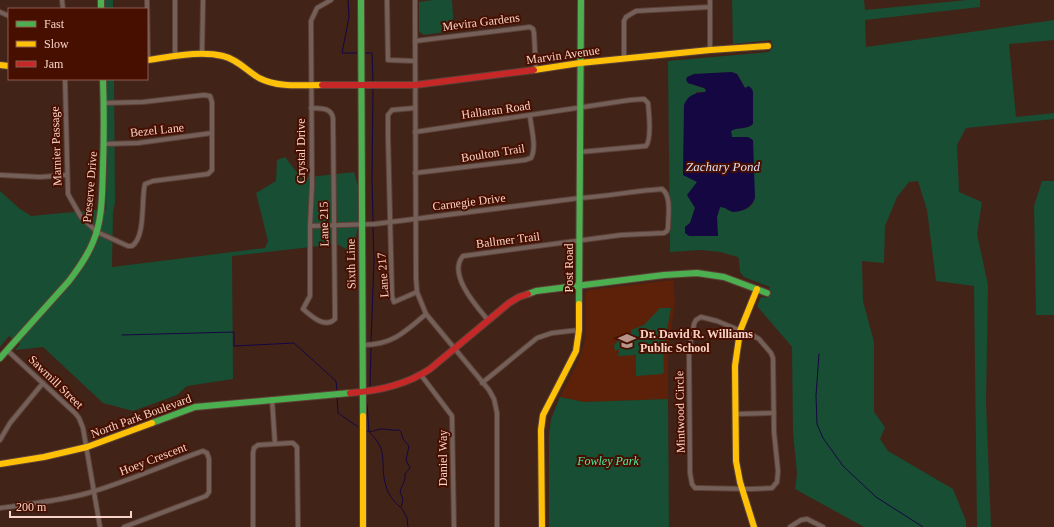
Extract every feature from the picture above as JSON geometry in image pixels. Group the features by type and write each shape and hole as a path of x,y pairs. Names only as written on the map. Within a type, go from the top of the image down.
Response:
{"street":[{"path":"175,0 175,57"},
{"path":"202,54 203,0"},
{"name":"Crystal Drive","path":"303,309 310,296 310,226 312,185 311,21 317,8 331,0"},
{"name":"Sixth Line","path":"361,0 363,527"},
{"path":"387,0 388,60 415,61"},
{"path":"415,0 417,292 426,314 494,399 497,413 497,527"},
{"name":"Post Road","path":"542,527 541,438 543,415 574,355 578,342 579,330 580,0"},
{"path":"710,0 710,50"},
{"path":"624,59 624,21 630,14 636,11 710,7"},
{"name":"Mevira Gardens","path":"415,41 530,27 534,33 536,70"},
{"name":"Marvin Avenue","path":"148,60 202,54 223,56 244,66 265,80 284,85 415,85 580,63 710,50 768,46"},
{"name":"Marnier Passage","path":"65,80 68,194 81,217 97,232 128,246 134,244 136,241 142,221 145,184 153,181 203,175 211,172 213,167 212,102 210,96 207,95 143,102 104,103"},
{"name":"Preserve Drive","path":"0,358 64,286 88,253 97,232 101,209 104,144 103,80"},
{"name":"Hallaran Road","path":"415,132 618,102 644,100 648,103 649,143 646,146 580,152"},
{"name":"Lane 215","path":"303,309 324,323 331,323 335,319 332,115 328,109 311,108"},
{"path":"391,222 388,115 392,110 415,108"},
{"name":"Boulton Trail","path":"415,173 525,160 531,158 534,154 534,147 530,116"},
{"name":"Bezel Lane","path":"104,144 138,143 212,133"},
{"path":"0,174 40,177 67,176"},
{"name":"Carnegie Drive","path":"310,226 362,225 391,222 662,189 667,194 668,228 664,233 620,235 580,241"},
{"name":"Lane 217","path":"391,222 392,296 394,302 417,292"},
{"name":"Ballmer Trail","path":"488,320 471,299 462,284 459,265 463,256 580,241"},
{"name":"North Park Boulevard","path":"0,464 44,458 87,447 196,407 363,392 390,388 421,375 509,303 536,291 664,275 697,273 724,276 767,293"},
{"path":"754,527 742,489 736,461 735,359 740,331 757,289"},
{"path":"363,345 375,345 400,336 426,314"},
{"name":"Mintwood Circle","path":"701,317 717,321 759,339 773,356 774,414 778,470 777,482 773,487 769,489 696,488 691,483 689,354 696,320 701,317"},
{"path":"482,383 537,338 552,333 579,330"},
{"name":"Sawmill Street","path":"7,350 79,418 87,447 100,527"},
{"name":"Daniel Way","path":"421,375 451,413 453,420 454,527"},
{"path":"0,440 10,423 43,383"},
{"path":"272,399 275,444"},
{"path":"736,414 774,414"},
{"path":"254,527 253,450 258,446 293,443 297,447 298,527"},
{"name":"Hoey Crescent","path":"94,491 203,451 208,453 209,492 206,496 124,527"},
{"path":"0,508 56,500 94,491"},
{"path":"790,527 802,520 807,519 823,527"}],"shaded area":[{"name":"Dr. David R. Williams Public School","path":"673,280 675,303 668,348 668,399 584,402 560,397 577,364 583,348 586,335 586,293 588,290"}],"green space":[{"path":"105,0 113,0 113,8 105,8"},
{"path":"452,0 454,31 423,35 419,32 419,2"},
{"path":"732,0 864,0 865,10 980,0 980,7 865,20 866,47 1054,20 1054,40 1009,44 1016,117 1054,113 1054,119 966,128 957,145 959,192 982,202 977,234 988,285 986,403 991,527 977,527 974,286 936,281 927,210 918,181 909,182 897,197 885,226 884,263 862,261 863,301 874,342 874,412 885,427 880,439 888,451 953,489 966,521 966,527 864,527 795,489 797,474 793,432 792,347 757,306 761,297 766,298 770,287 744,277 740,272 738,257 720,252 701,250 670,252 668,61 769,52 773,47 771,40 733,44","holes":["733,72 738,75 746,88 752,108 753,118 751,126 734,129 731,131 732,137 748,137 753,203 745,210 720,207 717,223 685,227 690,223 695,208 697,182 696,92 705,92 706,90 688,83"]},
{"path":"105,80 114,80 115,203 113,212 112,267 265,248 268,241 256,193 276,181 277,160 285,157 301,178 354,172 358,186 359,223 352,252 337,244 232,256 233,379 187,386 177,395 133,411 103,403 43,347 15,350 20,344 9,336 0,347 0,191 20,209 31,216 106,209 107,147"},
{"path":"1042,181 1054,181 1054,315 1036,315 1034,206"},
{"path":"660,308 671,308 663,351 664,372 662,374 636,376 636,355 618,356 619,349 615,351 614,345 620,339 631,333 631,330 644,325"},
{"name":"Fowley Park","path":"560,397 584,402 668,399 669,527 549,527 549,436 551,419"}],"water":[{"name":"Zachary Pond","path":"731,72 737,74 745,88 749,86 753,92 753,124 748,127 731,131 732,137 748,137 753,140 755,198 752,204 740,211 733,212 720,207 717,217 718,236 689,236 685,233 685,227 690,223 695,208 687,195 697,182 683,175 684,105 687,99 692,95 705,92 706,90 688,83 686,80 687,77 694,74"}],"waterway":[{"path":"348,0 349,17 342,53 357,53"},
{"path":"365,53 372,53 373,82"},
{"path":"373,89 373,221"},
{"path":"371,341 374,261 373,228"},
{"path":"122,335 234,332 234,346 294,343 336,381 337,391"},
{"path":"370,386 371,348"},
{"path":"819,354 816,396 817,424 823,438 843,466 876,497 923,527"},
{"path":"337,396 338,413 358,427"},
{"path":"367,404 369,432 380,445 383,458 384,478 387,489 392,498 400,507"},
{"path":"366,431 370,432 382,429 399,430 403,439 409,446 406,460 410,468 405,474 405,479 400,491 403,500 401,507 407,518 408,527"}],"traffic: fast":[{"path":"101,0 101,8"},
{"path":"361,0 363,416"},
{"path":"579,304 581,0"},
{"path":"0,358 69,281 91,247 99,224 102,196 104,134 103,80"},
{"path":"528,294 536,291 664,275 697,273 724,277 767,293"},
{"path":"152,423 195,407 350,393"}],"traffic: slow":[{"path":"534,70 580,63 710,50 768,46"},
{"path":"148,60 195,54 214,54 237,62 259,78 267,81 282,85 322,85"},
{"path":"0,65 8,66"},
{"path":"754,527 740,482 736,461 735,366 740,331 757,289"},
{"path":"542,527 541,430 543,415 576,351 579,330 579,304"},
{"path":"363,416 363,527"},
{"path":"0,464 44,457 87,447 152,423"}],"traffic: jam":[{"path":"322,85 415,85 534,70"},
{"path":"350,393 382,389 421,375 509,303 528,294"}],"place":[{"name":"Dr. David R. Williams Public School","path":"627,341"}]}
